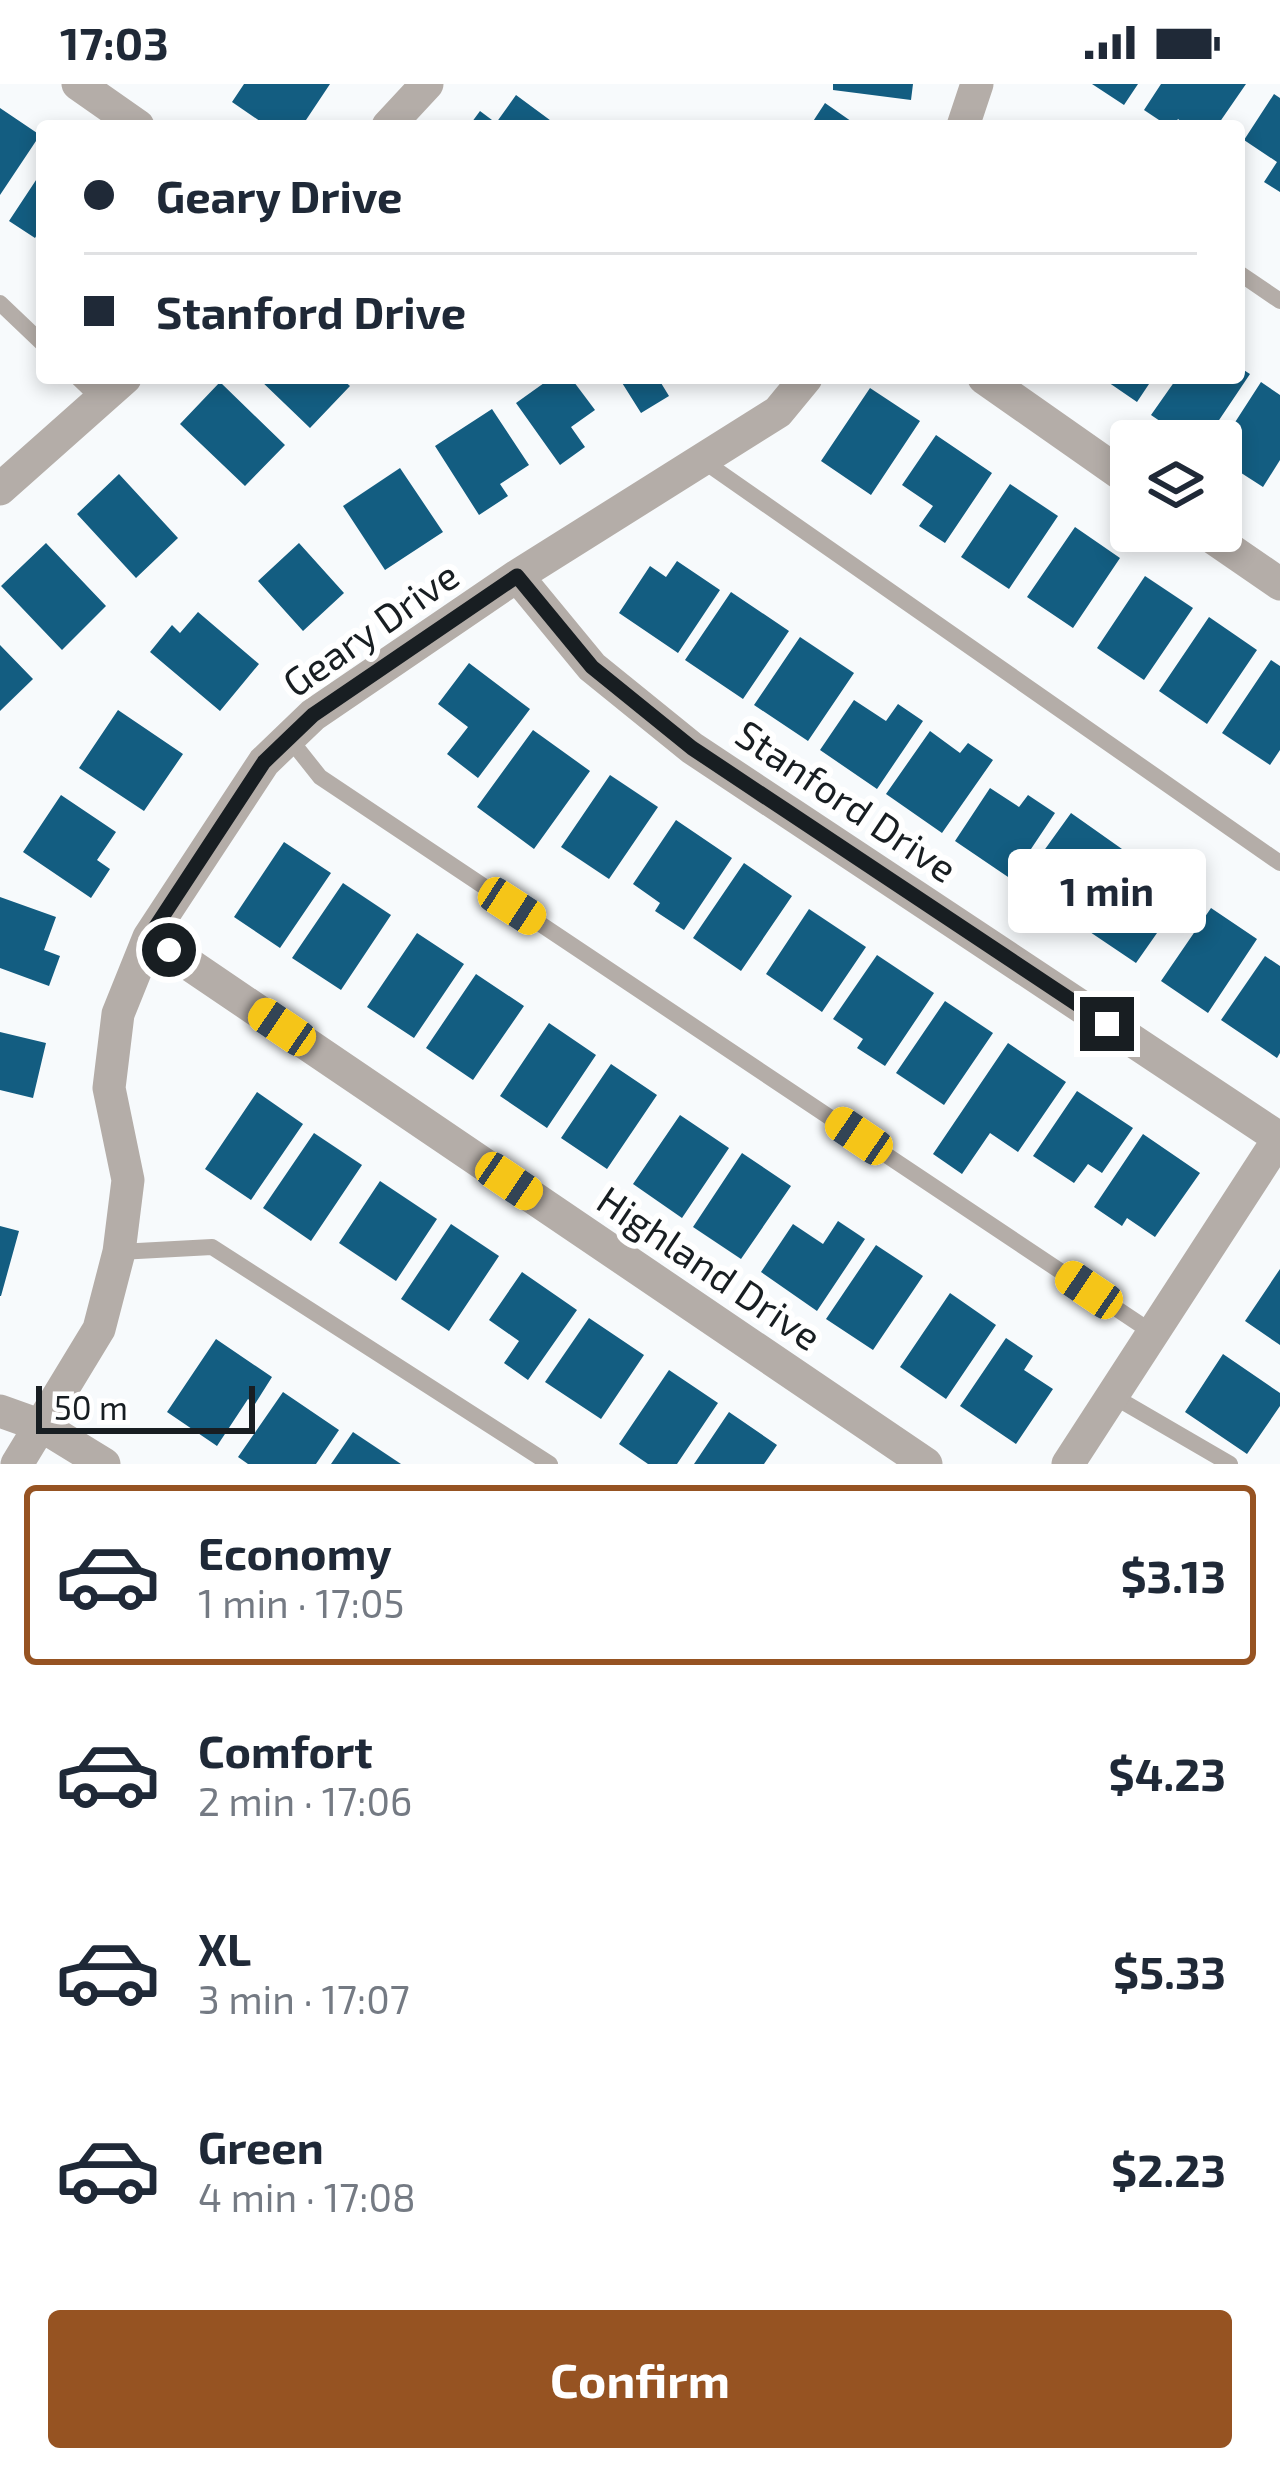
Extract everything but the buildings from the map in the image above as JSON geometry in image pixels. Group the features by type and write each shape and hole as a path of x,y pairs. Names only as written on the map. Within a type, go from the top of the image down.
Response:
{"street":[{"path":"78,84 129,120"},
{"path":"394,120 427,84"},
{"path":"972,120 977,84"},
{"name":"Geary Drive","path":"17,1464 99,1329 119,1252 128,1180 110,1088 118,1014 149,937 264,762 313,715 517,576 778,412 801,384"},
{"path":"993,384 1110,466"},
{"path":"0,489 101,385"},
{"path":"1234,552 1280,584"},
{"name":"Stanford Drive","path":"517,576 592,667 692,748 1280,1138"},
{"name":"Highland Drive","path":"149,937 926,1464"},
{"path":"1068,1464 1280,1138"},
{"path":"0,1411 42,1426 104,1464"}],"lane":[{"path":"1245,277 1280,301"},
{"path":"0,303 36,337"},
{"path":"702,460 1280,863"},
{"path":"289,738 320,777 1153,1333"},
{"path":"119,1252 212,1247 550,1464"},
{"path":"1113,1396 1230,1464"}],"route":[{"path":"169,950 149,937 264,762 313,715 517,576 592,667 692,748 1107,1024"}]}
